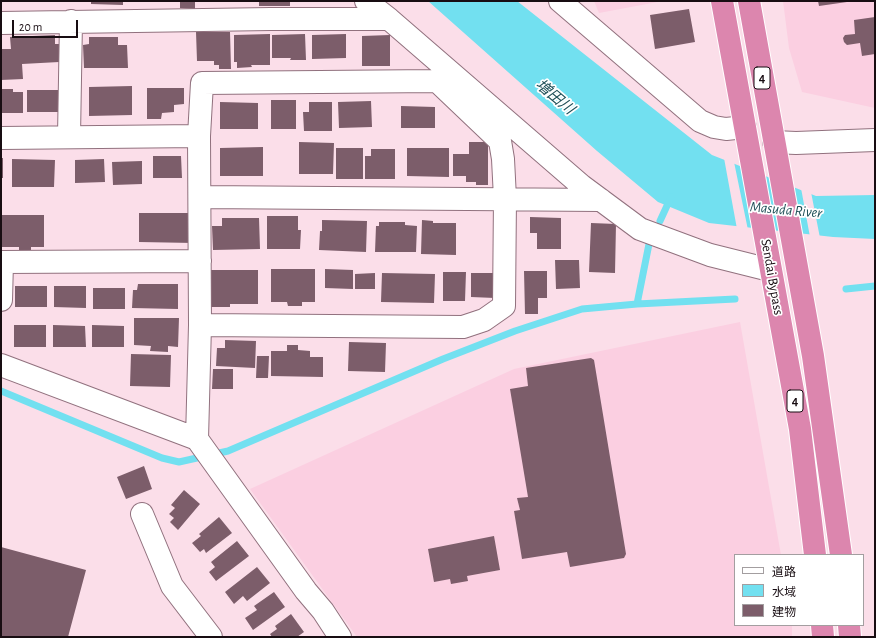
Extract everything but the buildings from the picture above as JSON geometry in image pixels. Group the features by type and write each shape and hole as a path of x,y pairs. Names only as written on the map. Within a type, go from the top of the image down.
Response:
{"highway":[{"name":"Sendai Bypass","path":"722,1 800,429 816,554"},
{"name":"Sendai Bypass","path":"749,1 813,356 842,554"},
{"path":"822,626 823,637"},
{"path":"849,626 850,637"}],"street":[{"path":"366,1 389,19 582,186 640,229 710,255 770,270"},
{"path":"560,1 700,121 714,127 726,129 745,127"},
{"path":"579,1 590,26"},
{"path":"1,23 71,21 389,19"},
{"path":"69,136 71,21"},
{"path":"200,325 463,327 484,320 504,306 505,198 503,159 500,141 437,81 202,83 199,136 200,443"},
{"path":"1,138 69,136 199,136"},
{"path":"775,148 796,143 875,140"},
{"path":"200,197 505,198 601,200"},
{"path":"1,300 2,262 200,260"},
{"path":"1,365 200,443 306,591 323,611 340,637"},
{"path":"142,514 172,586 211,637"}],"shaded area":[{"path":"594,1 663,1 599,13"},
{"path":"783,1 875,1 875,108 802,92 789,48"},
{"path":"740,322 781,554 734,554 734,626 792,626 792,637 357,637 250,489 514,369"}],"water":[{"path":"428,1 517,1 712,155 816,196 875,195 875,239 833,237 709,223 658,202 597,151"}],"pier":[{"path":"724,158 734,162 748,230 737,229"},
{"path":"801,188 811,192 820,238 810,237"}],"waterway":[{"path":"660,221 671,197"},
{"path":"1,391 162,458 179,462 228,451 443,359 515,331 582,309 637,304 649,244"},
{"path":"846,289 875,286"},
{"path":"637,304 735,299"}],"water label":[{"name":"増田川","path":"555,97"},
{"name":"Masuda River","path":"786,210"}]}
